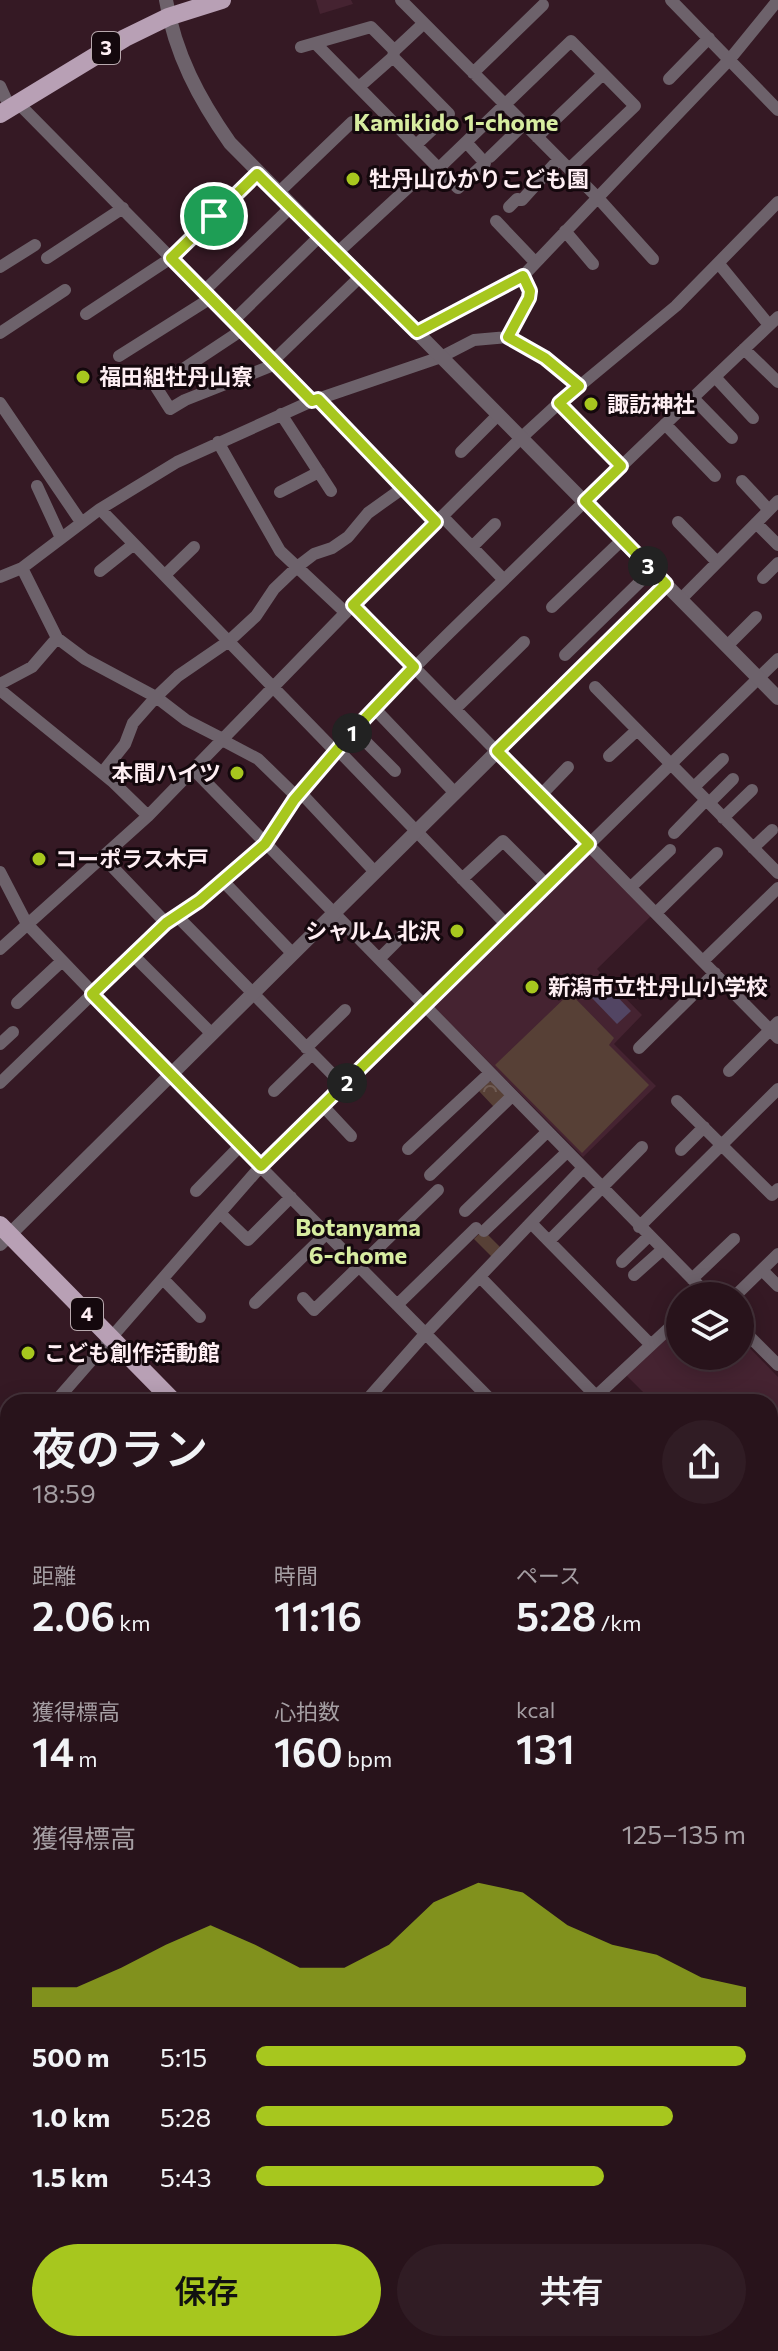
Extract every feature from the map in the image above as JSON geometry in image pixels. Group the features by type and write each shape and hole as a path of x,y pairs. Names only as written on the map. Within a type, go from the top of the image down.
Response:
{"main road":[{"name":"3","path":"9,108 167,8 222,0"},
{"name":"4","path":"2,1237 165,1394"},
{"name":"4","path":"108,1342 154,1394"}],"street":[{"path":"401,0 598,198 653,259"},
{"path":"671,0 778,110"},
{"path":"417,332 523,276 730,59 778,0"},
{"path":"473,73 543,5"},
{"path":"167,8 185,66 207,111 257,174 778,698"},
{"path":"359,87 424,23"},
{"path":"301,47 371,27 449,114 416,145"},
{"path":"669,79 709,38"},
{"path":"439,168 571,41 635,106 522,200 517,199 509,207"},
{"path":"315,43 458,188 485,163 466,142"},
{"path":"537,137 603,74"},
{"path":"0,86 9,108 123,208 403,488 472,547 504,580"},
{"path":"277,194 352,122"},
{"path":"490,157 524,124"},
{"path":"86,314 171,258 257,174"},
{"path":"337,253 413,183"},
{"path":"0,949 148,816 521,438 676,306 778,202"},
{"path":"119,356 207,295 291,207"},
{"path":"47,258 123,208"},
{"path":"496,221 535,262"},
{"path":"565,231 593,264"},
{"path":"320,236 238,326 156,387 170,409 274,362 361,276"},
{"path":"0,267 35,245"},
{"path":"3,1074 172,920 265,844 299,795 374,708 773,321 719,264"},
{"path":"508,337 529,298 530,291 523,276"},
{"path":"0,333 65,290"},
{"path":"0,577 22,568 81,522 140,482 218,442 315,400 441,357 474,340 508,337 545,358 579,386"},
{"path":"744,349 778,382"},
{"path":"715,377 753,418"},
{"path":"693,398 732,438"},
{"path":"0,403 4,418 81,522"},
{"path":"559,403 621,466"},
{"path":"281,414 331,491"},
{"path":"461,452 498,415"},
{"path":"665,424 715,476"},
{"path":"218,442 280,551 414,667 775,1030 729,1071"},
{"path":"280,492 319,472"},
{"path":"681,599 774,505 742,481"},
{"path":"37,486 61,538"},
{"path":"102,773 125,744 133,723 178,676 229,641 256,616 274,589 297,567 314,554 332,548 348,537 368,513 403,488"},
{"path":"100,509 507,925"},
{"path":"678,522 717,562"},
{"path":"756,523 778,545"},
{"path":"472,547 495,524"},
{"path":"552,607 622,540"},
{"path":"100,571 134,544"},
{"path":"165,575 194,547"},
{"path":"763,578 778,563"},
{"path":"22,568 57,638 85,659 156,697 186,720 258,759 299,795 375,872"},
{"path":"565,655 652,570"},
{"path":"2,1237 253,994 666,584"},
{"path":"727,646 756,617"},
{"path":"57,638 32,667 0,687 148,816"},
{"path":"455,709 524,642"},
{"path":"62,1394 261,1166 778,659"},
{"path":"595,687 777,870"},
{"path":"374,708 455,793"},
{"path":"354,730 395,771"},
{"path":"609,756 637,730"},
{"path":"694,787 723,759"},
{"path":"541,795 568,767"},
{"path":"194,770 695,1282"},
{"path":"674,833 733,779"},
{"path":"723,818 752,790"},
{"path":"753,848 772,830"},
{"path":"462,879 503,841 547,885"},
{"path":"631,887 670,850"},
{"path":"656,913 717,853"},
{"path":"103,857 253,994 344,1086"},
{"path":"1,878 27,924 92,994 485,1394"},
{"path":"223,881 293,954"},
{"path":"703,961 778,888"},
{"path":"379,959 409,929"},
{"path":"133,955 212,1034"},
{"path":"17,1003 62,961"},
{"path":"639,1048 715,973"},
{"path":"274,1091 345,1010"},
{"path":"0,1044 13,1032"},
{"path":"408,1149 490,1073"},
{"path":"622,1262 644,1232 722,1145 778,1089"},
{"path":"430,1175 512,1096"},
{"path":"677,1101 772,1195 778,1189"},
{"path":"323,1106 351,1136"},
{"path":"681,1150 704,1127"},
{"path":"465,1211 547,1132"},
{"path":"196,1191 240,1146"},
{"path":"549,1241 642,1147"},
{"path":"397,1305 567,1152"},
{"path":"372,1394 583,1168"},
{"path":"303,1298 314,1310 438,1190"},
{"path":"221,1214 248,1240 291,1197"},
{"path":"531,1223 651,1345"},
{"path":"255,1303 327,1233"},
{"path":"692,1279 734,1239"},
{"path":"634,1275 662,1250"},
{"path":"750,1282 778,1254"},
{"path":"762,1270 778,1286"},
{"path":"480,1277 595,1394"},
{"path":"163,1279 200,1317"},
{"path":"603,1394 666,1331"},
{"path":"754,1341 778,1365"}],"shaded area":[{"path":"316,0 351,0 353,4 320,14"},
{"name":"新潟市立牡丹山小学校","path":"588,852 651,916 597,969 642,1015 614,1044 656,1086 583,1157 432,1005"},
{"path":"606,985 631,1011 617,1024 592,998"},
{"path":"666,1333 666,1370 754,1370 754,1352 778,1377 778,1394 645,1394 624,1373"}],"green space":[{"path":"570,993 614,1038 609,1045 649,1085 582,1153 495,1065"},
{"path":"486,1082 493,1082 506,1096 494,1107 478,1090"},
{"path":"483,1230 501,1248 492,1257 474,1239"}],"place":[{"name":"牡丹山ひかりこども園","path":"353,179"},
{"name":"福田組牡丹山寮","path":"83,377"},
{"name":"諏訪神社","path":"591,404"},
{"name":"本間ハイツ","path":"237,773"},
{"name":"コーポラス木戸","path":"39,859"},
{"name":"シャルム 北沢","path":"457,931"},
{"name":"新潟市立牡丹山小学校","path":"532,987"},
{"name":"こども創作活動館","path":"28,1353"}],"district":[{"name":"Kamikido 1-chome","path":"456,123"},
{"name":"Botanyama 6-chome","path":"358,1242"}],"route":[{"path":"257,174 417,332 523,276 530,291 529,298 508,337 545,358 579,386 559,403 621,466 585,501 666,584 497,751 589,844 261,1166 92,994 166,923 199,901 265,844 294,800 414,667 353,605 436,522 318,399 312,401 171,258 214,216 257,174"}]}
